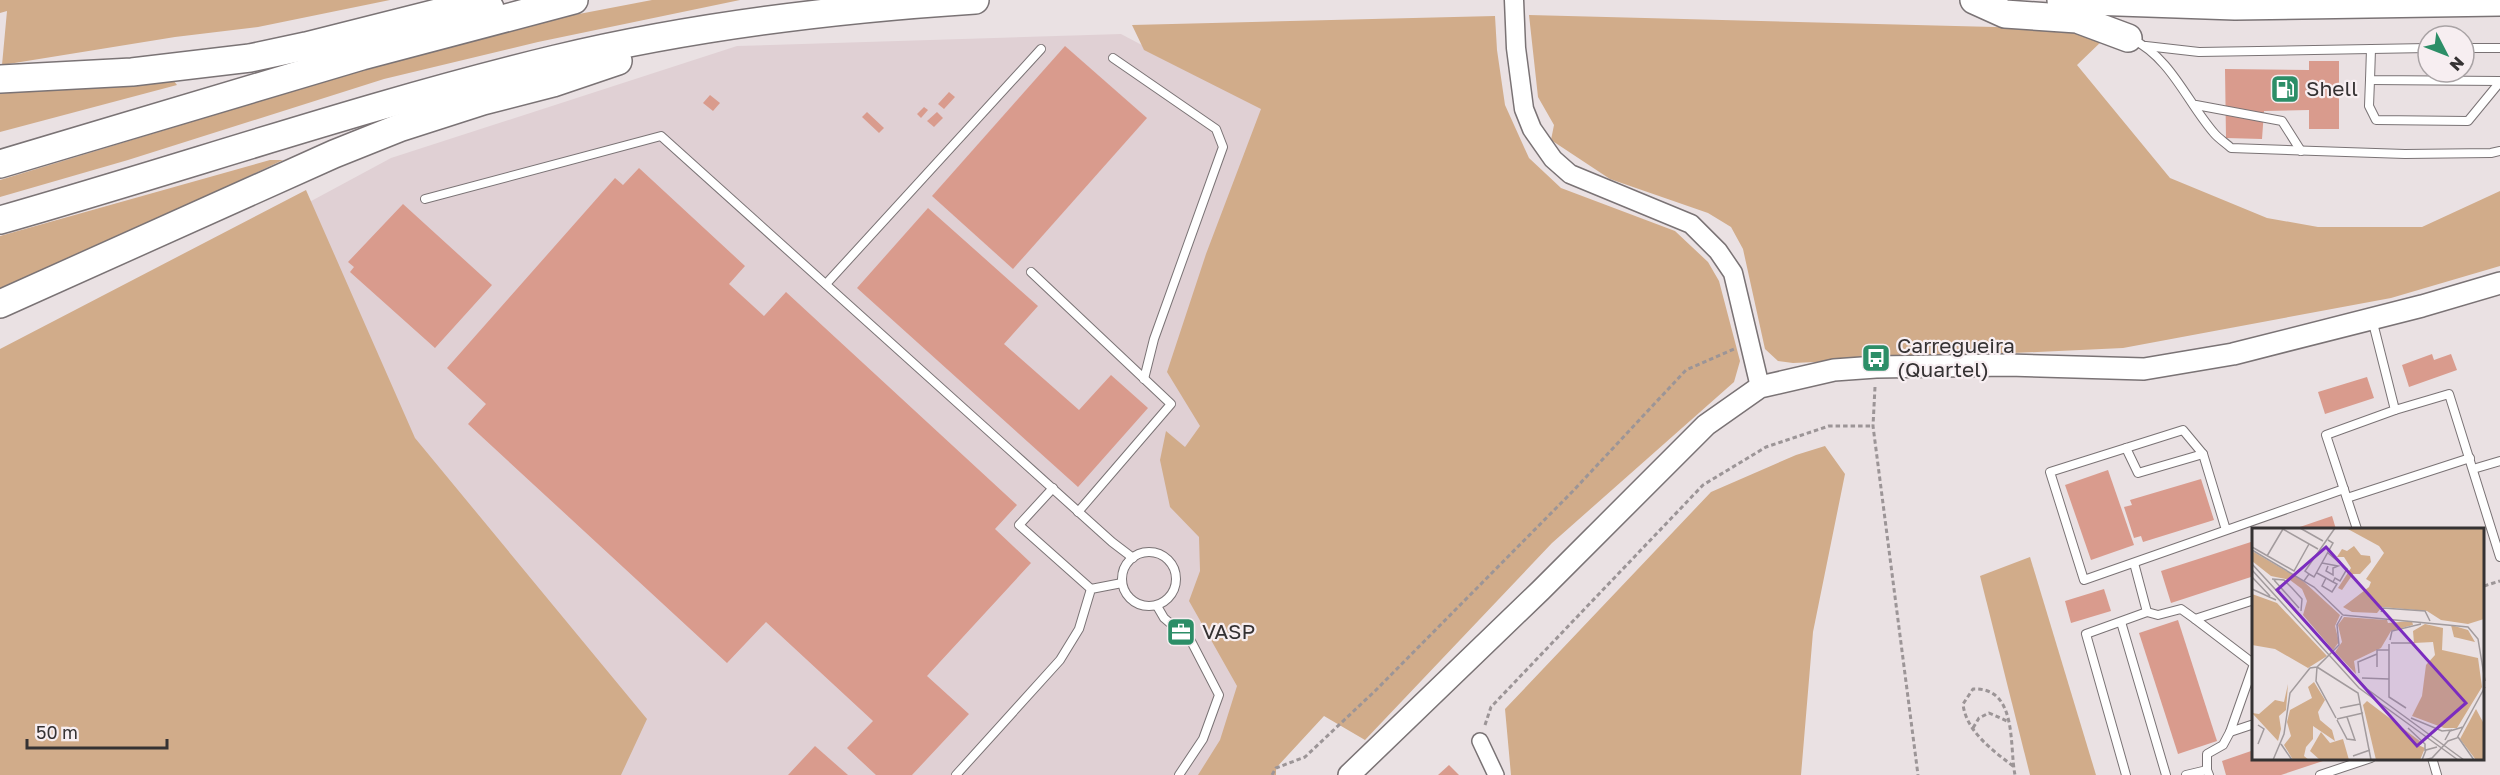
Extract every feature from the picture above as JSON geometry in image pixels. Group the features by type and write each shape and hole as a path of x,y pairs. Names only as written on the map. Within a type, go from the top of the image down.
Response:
{"highway":[{"path":"0,220 443,88 558,59 793,16 975,0"},
{"path":"1974,0 2005,14 2077,19 2137,42"},
{"path":"2061,0 2235,6 2500,2"},
{"path":"0,79 132,72 193,66 306,46 445,11 570,1"},
{"path":"0,164 362,56 570,1"},
{"path":"0,304 277,177 399,128 483,101 553,83 714,29"}],"main road":[{"path":"1349,775 1541,591 1706,425 1760,387 1834,370 1876,367 2008,364 2144,369 2234,354 2500,283"}],"street":[{"path":"1514,0 1516,48 1524,109 1532,129 1553,159 1570,174 1690,224 1718,251 1733,273 1760,387"},
{"path":"1480,741 1496,775"}],"lane":[{"path":"2137,42 2199,52 2416,48"},
{"path":"2137,42 2184,88 2214,133 2231,148 2405,154 2500,151"},
{"path":"2476,48 2500,48"},
{"path":"826,284 1041,49"},
{"path":"2371,49 2369,106 2376,120 2469,121 2500,81"},
{"path":"1113,58 1216,129 1223,147 1154,339 1144,379"},
{"path":"2370,80 2500,81"},
{"path":"2196,105 2282,121 2301,151"},
{"path":"425,199 661,136 1078,512 1133,558"},
{"path":"1030,272 1171,404 1078,512"},
{"path":"2372,318 2395,410"},
{"path":"2357,528 2326,435 2395,410 2450,394 2500,557"},
{"path":"2226,530 2203,454 2183,430 2050,472 2085,580 2343,489"},
{"path":"2126,448 2138,473 2203,454"},
{"path":"2347,498 2469,458"},
{"path":"2473,469 2500,461"},
{"path":"1053,488 1019,525 1091,589"},
{"path":"1151,552 1168,559 1177,576 1172,594 1166,602 1157,606 1138,605 1125,592 1122,583 1126,564 1133,558 1151,552"},
{"path":"2134,563 2147,612"},
{"path":"1091,589 1122,583"},
{"path":"956,775 1060,660 1079,629 1091,589"},
{"path":"2195,619 2252,601"},
{"path":"1157,606 1164,618 1191,641 1219,695 1203,740 1179,775"},
{"path":"2126,775 2086,634 2147,612 2158,615 2181,609 2252,662"},
{"path":"2121,622 2166,775"},
{"path":"2187,775 2208,772 2207,754 2223,745 2230,732 2252,670"},
{"path":"2230,732 2252,725"},
{"path":"2320,775 2368,760"},
{"path":"2432,760 2437,775"}],"path":[{"path":"1272,775 1276,768 1305,757 1376,690 1573,491 1686,369 1749,342"},
{"path":"1876,367 1873,426 1918,775"},
{"path":"1480,741 1491,707 1702,485 1766,447 1828,426 1873,426"},
{"path":"2485,586 2500,581"},
{"path":"2013,766 1986,744 1964,716 1963,704 1973,689 1986,688 1997,694 2005,708 2013,748 2015,775"},
{"path":"1973,728 1979,718 1989,713 2008,722"}],"shaded area":[{"path":"0,0 390,0 258,27 175,37 2,65 7,11 0,13"},
{"path":"652,0 740,0 538,42 384,79 128,160 0,197 0,180 438,47 558,18"},
{"path":"1529,15 2071,29 2104,39 2077,65 2170,178 2267,218 2318,227 2422,227 2500,191 2500,266 2391,298 2123,348 1793,363 1778,361 1765,349 1743,249 1731,227 1708,213 1610,179 1551,140 1554,125 1538,97"},
{"path":"1495,16 1497,50 1505,105 1529,158 1561,188 1675,231 1708,262 1719,281 1740,361 1734,382 1552,543 1365,740 1324,716 1276,768 1276,775 1198,775 1220,740 1237,686 1189,601 1200,571 1199,537 1170,507 1160,460 1166,431 1185,447 1200,426 1167,372 1206,254 1261,109 1144,50 1132,25"},
{"path":"1121,34 1261,108 1311,569 1220,775 503,775 263,227 391,158 737,46"},
{"path":"170,76 177,85 0,132 0,85"},
{"path":"270,160 283,160 0,294 0,236"},
{"path":"306,190 415,438 647,719 621,775 0,775 0,349"},
{"path":"1825,446 1845,474 1813,632 1801,775 1511,775 1505,709 1711,492 1796,455"},
{"path":"2030,557 2096,775 2030,775 1980,576"}],"building":[{"path":"1065,46 1147,118 1013,269 932,196"},
{"path":"2309,61 2339,61 2339,129 2309,129 2309,110 2264,111 2262,139 2226,138 2225,69 2309,70"},
{"path":"949,92 955,97 944,109 938,104"},
{"path":"710,95 720,103 713,111 703,103"},
{"path":"924,107 928,110 921,118 917,114"},
{"path":"867,112 884,128 879,133 862,117"},
{"path":"937,112 943,118 934,127 927,121"},
{"path":"639,168 745,266 729,284 764,316 786,292 1017,505 995,529 1031,563 927,676 969,714 912,775 876,775 847,748 873,721 766,622 727,663 468,424 486,404 447,368 615,178 623,185"},
{"path":"403,204 492,285 435,348 350,272 354,267 348,262"},
{"path":"928,208 1038,306 1004,344 1079,410 1111,375 1148,408 1078,487 857,288"},
{"path":"2432,354 2434,360 2451,354 2457,370 2409,387 2402,365"},
{"path":"2367,377 2374,398 2325,414 2318,392"},
{"path":"2108,470 2134,545 2091,560 2065,485"},
{"path":"2201,479 2214,520 2143,542 2141,536 2134,538 2124,507 2132,505 2130,500"},
{"path":"2332,516 2336,528 2297,528"},
{"path":"2252,542 2252,577 2171,603 2161,571"},
{"path":"2104,589 2111,611 2071,623 2065,601"},
{"path":"2178,620 2217,741 2178,754 2139,633"},
{"path":"815,746 848,775 788,775"},
{"path":"2252,751 2252,760 2326,760 2281,775 2226,775 2222,761"},
{"path":"1449,765 1459,775 1438,775"}],"place":[{"name":"Shell","path":"2285,89"},
{"name":"Carregueira (Quartel)","path":"1876,358"},
{"name":"VASP","path":"1181,632"}]}
